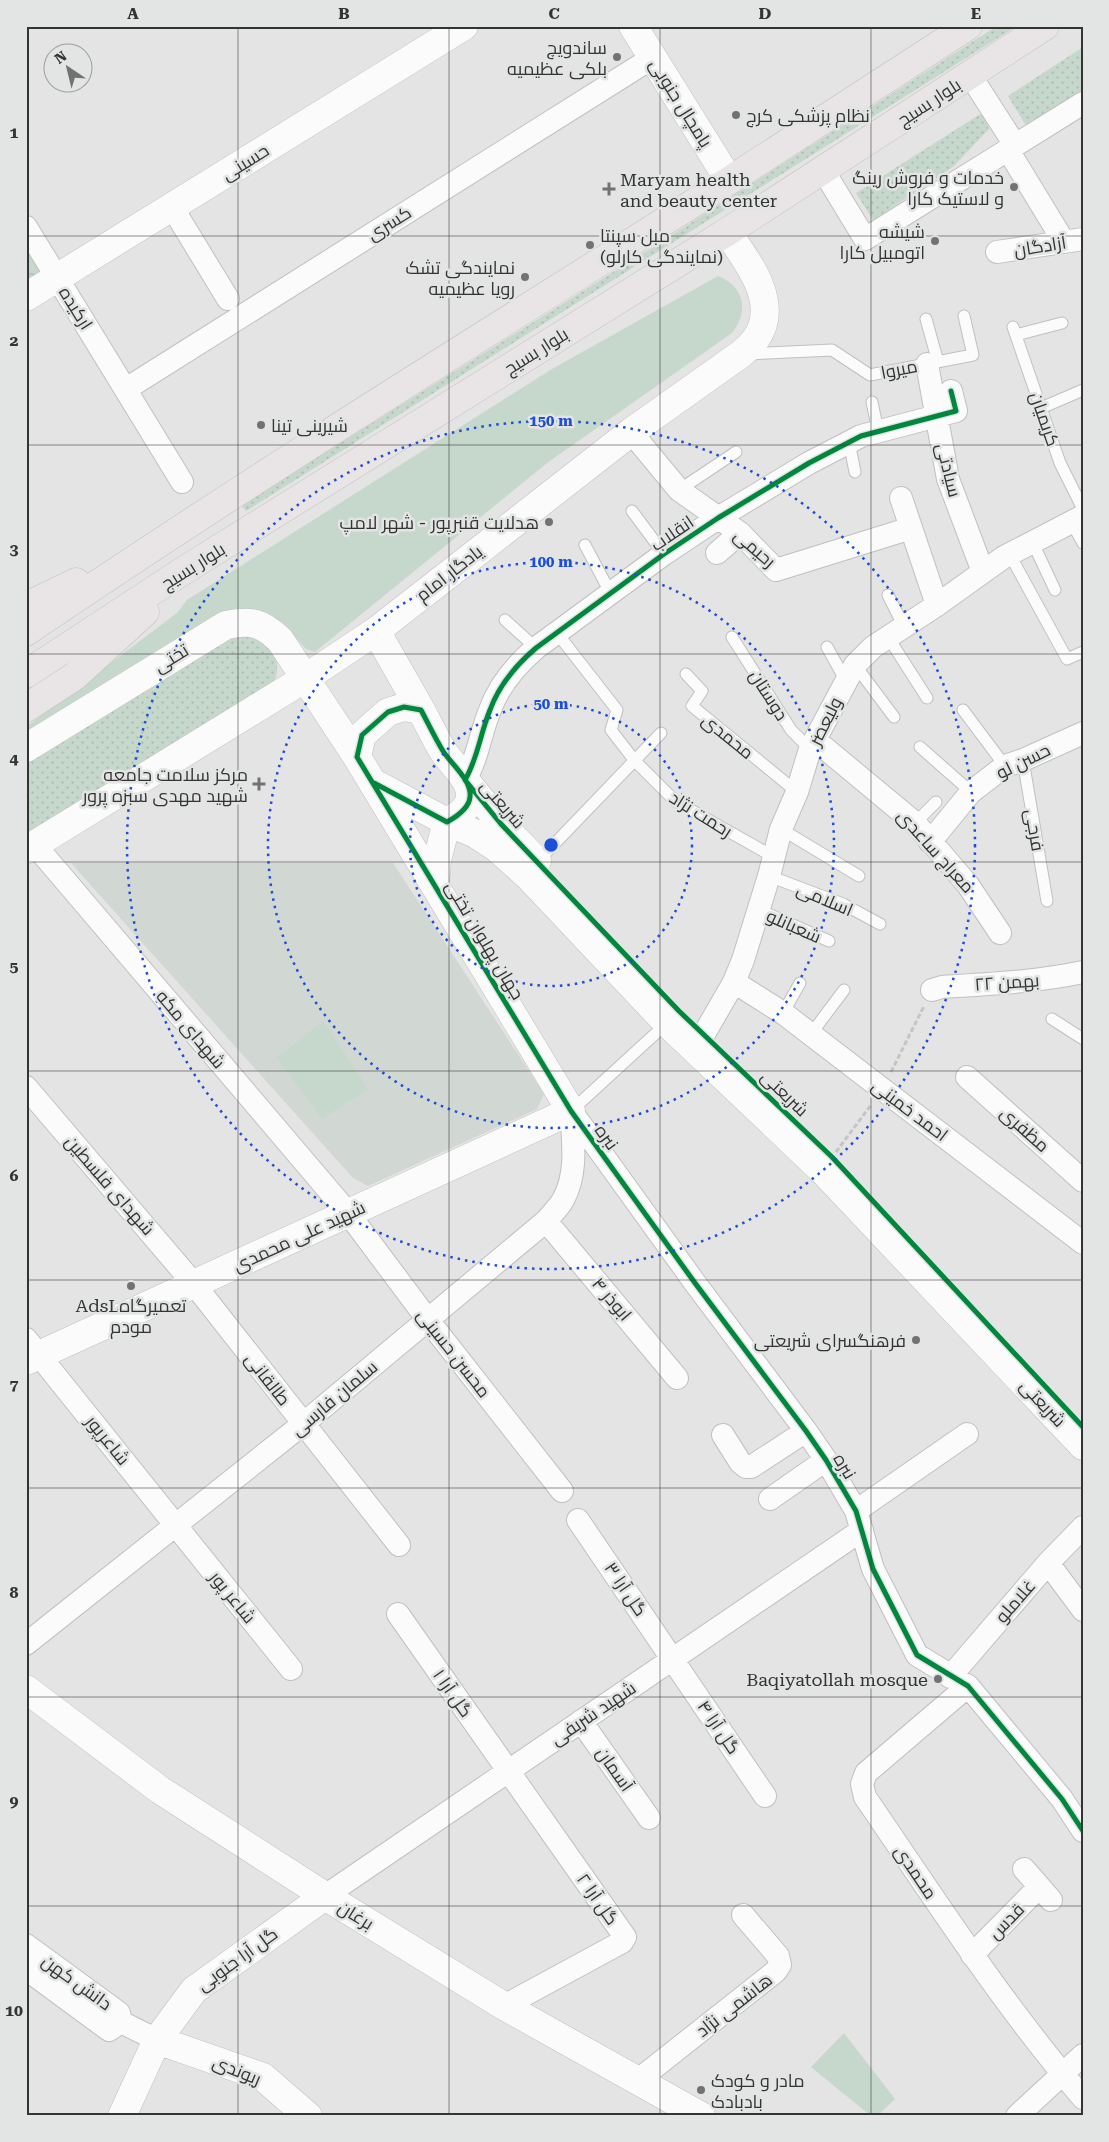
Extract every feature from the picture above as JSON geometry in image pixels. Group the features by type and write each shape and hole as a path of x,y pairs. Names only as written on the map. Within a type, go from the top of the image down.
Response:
{"main road":[{"path":"26,632 162,539 968,26"},
{"name":"بلوار بسیج","path":"26,674 183,570 205,559 727,232 1044,26"},
{"path":"26,606 162,539"},
{"path":"26,708 74,676 205,559"}],"street":[{"name":"حسینی","path":"26,297 464,26"},
{"name":"پامچال جنوبی","path":"633,26 728,180"},
{"name":"کسری","path":"126,389 652,58"},
{"path":"970,75 1012,147 1073,241"},
{"path":"823,170 865,239 1083,103"},
{"path":"172,207 228,299"},
{"name":"ارکیده","path":"26,228 182,482"},
{"name":"یادگار امام","path":"31,848 304,679 376,631 631,432 741,354 755,341 762,328 765,315 764,304 754,272 727,232"},
{"name":"آزادگان","path":"997,252 1073,241"},
{"name":"سیادتی","path":"932,363 936,415 948,479 983,572"},
{"name":"انقلاب","path":"465,780 474,766 490,710 503,684 521,662 536,648 664,554 718,518 809,463 861,436 956,411 951,391"},
{"name":"رحیمی","path":"631,432 680,490 740,533 776,570 911,528"},
{"path":"901,498 937,605"},
{"name":"ولیعصر","path":"704,1034 734,982 759,910 781,829 797,792 813,745 850,673 873,646 937,605 1010,554 1079,516"},
{"path":"717,553 740,533"},
{"name":"تختی","path":"26,748 226,625 241,622 256,623 270,630 280,640 304,679"},
{"name":"شریعتی","path":"376,631 443,751 501,824 679,1011 832,1157 1082,1440"},
{"path":"304,679 357,757"},
{"path":"357,757 362,736 388,712 404,707 421,710"},
{"name":"حسن لو","path":"930,842 971,792 1014,763 1083,733"},
{"name":"معراج ساعدی","path":"813,745 915,823 968,885 1000,933"},
{"name":"جهان پهلوان تختی","path":"357,757 571,1111"},
{"path":"435,885 437,860 447,822 458,815 468,803 470,797 465,780"},
{"name":"شریعتی","path":"374,783 447,822 474,833 490,843 527,874 667,1023 823,1171 1082,1440"},
{"name":"شهدای مکه","path":"31,848 348,1213"},
{"name":"۲۲ بهمن","path":"932,990 942,987 1033,981 1083,972"},
{"name":"احمد خمینی","path":"734,982 783,1013 1083,1243"},
{"name":"مظفری","path":"967,1077 1083,1181"},
{"name":"شهدای فلسطین","path":"26,1087 194,1284"},
{"name":"شهید علی محمدی","path":"31,1352 194,1284 571,1111"},
{"name":"سلمان فارسی","path":"26,1644 302,1424 546,1221 562,1201 570,1186 574,1157 571,1111"},
{"name":"نبره","path":"571,1111 695,1284 806,1430 826,1460 859,1520 873,1569 918,1655 959,1681 1062,1799 1083,1831"},
{"name":"محسن حسینی","path":"348,1213 428,1320 562,1491"},
{"name":"ابوذر ۴","path":"546,1221 677,1378"},
{"name":"طالقانی","path":"194,1284 302,1424 399,1545"},
{"name":"شاعرپور","path":"31,1352 176,1526"},
{"path":"722,1434 740,1462 746,1467 752,1467 806,1430"},
{"name":"شهید شریفی","path":"325,1896 673,1658 859,1520 967,1434"},
{"path":"770,1499 826,1460"},
{"name":"گل آرا ۳","path":"578,1520 673,1658"},
{"name":"شاعر پور","path":"176,1526 290,1668"},
{"name":"غلاملو","path":"959,1681 1048,1563 1083,1527"},
{"path":"1048,1563 1083,1610"},
{"name":"گل آرا ۱","path":"398,1614 508,1771"},
{"name":"گل آرا ۴","path":"673,1658 765,1796"},
{"name":"محمدی","path":"959,1681 866,1773 862,1784 865,1797 972,1954 1062,2074 1083,2098"},
{"name":"برغان","path":"26,1689 160,1790 325,1896 504,2006 701,2116"},
{"name":"آسمان","path":"581,1721 649,1818"},
{"name":"گل آرا ۲","path":"504,2006 622,1942 625,1937 508,1771"},
{"name":"قدس","path":"972,1954 1045,1894 1024,1869"},
{"name":"گل آرا جنوبی","path":"122,2116 157,2040 194,1990 325,1896"},
{"name":"هاشمی نژاد","path":"637,2081 776,1971 780,1965 778,1956 743,1915"},
{"name":"دانش کهن","path":"26,1945 119,2013 121,2022"},
{"name":"دانش کهن","path":"26,1969 109,2030 121,2022"},
{"name":"دانش کهن","path":"121,2022 157,2040"},
{"name":"ریوندی","path":"157,2040 263,2077 308,2116"},
{"path":"1017,2116 1083,2055"}],"lane":[{"name":"میروا","path":"741,354 832,350 870,375 973,355 964,316"},
{"path":"926,319 932,363"},
{"name":"کریمیان","path":"1062,323 1014,331 1079,516"},
{"path":"1041,408 1083,390"},
{"path":"872,402 878,432"},
{"path":"849,442 855,472"},
{"path":"680,490 736,452"},
{"path":"632,511 664,554"},
{"path":"1079,516 1083,543"},
{"path":"1032,541 1055,590"},
{"path":"585,546 611,594"},
{"path":"1010,554 1067,659 1083,652"},
{"path":"888,595 896,632 926,698"},
{"path":"505,620 536,648"},
{"name":"رحمت نژاد","path":"557,633 617,710 611,730 635,761 676,801 772,867"},
{"name":"دوستان","path":"732,637 791,730 813,745"},
{"path":"827,647 894,717"},
{"name":"محمدی","path":"686,674 702,691 692,706 797,792"},
{"path":"963,710 1014,763"},
{"path":"538,862 661,733"},
{"path":"920,747 971,792"},
{"name":"فرجی","path":"1014,763 1047,901"},
{"path":"915,823 936,802"},
{"path":"781,829 859,876"},
{"name":"اسلامی","path":"772,867 880,924"},
{"name":"شعبانلو","path":"759,910 829,941"},
{"path":"783,1013 800,983"},
{"path":"810,1034 844,990"},
{"path":"1052,1019 1083,1039"},
{"path":"571,1111 655,1034"}],"shaded area":[{"path":"71,863 393,863 544,1094 537,1109 368,1186 353,1178"}],"green space":[{"path":"997,26 1017,26 246,511 241,505 658,244"},
{"path":"1083,47 1083,95 1028,129 1008,96"},
{"path":"982,113 989,129 953,167 873,220 856,193"},
{"path":"26,239 49,275 26,290"},
{"path":"718,276 734,286 742,300 741,316 732,333 547,463 315,652 306,649 285,626 263,614 26,738 26,727 177,613 187,600 552,369"},
{"path":"246,631 268,646 276,658 277,673 274,683 26,836 26,761 235,633"},
{"path":"323,1021 368,1089 322,1119 277,1058"},
{"path":"844,2033 895,2099 877,2116 871,2116 811,2067"}],"cycle path":[{"path":"951,391 956,411 861,436 809,463 718,518 664,554 536,648 515,668 498,692 473,763 465,780 501,824 679,1011 832,1157 1083,1427"},
{"path":"374,783 447,822 465,809 470,797 468,784 443,751 421,710 404,707 388,712 362,735 357,757 571,1111 826,1460 856,1511 873,1569 917,1655 968,1686 1062,1799 1083,1831"}],"place":[{"name":"ساندویچ بلکی عظیمیه","path":"617,57"},
{"name":"نظام پزشکی کرج","path":"736,115"},
{"name":"خدمات و فروش رینگ و لاستیک کارا","path":"1014,187"},
{"name":"Maryam health and beauty center","path":"609,189"},
{"name":"شیشه اتومبیل کارا","path":"935,241"},
{"name":"مبل سپنتا (نمایندگی کارلو)","path":"590,245"},
{"name":"نمایندگی تشک رویا عظیمیه","path":"525,277"},
{"name":"شیرینی تینا","path":"261,425"},
{"name":"هدلایت قنبرپور - شهر لامپ","path":"549,522"},
{"name":"مرکز سلامت جامعه شهید مهدی سبزه پرور","path":"259,784"},
{"name":"AdsLتعمیرگاه مودم","path":"131,1286"},
{"name":"فرهنگسرای شریعتی","path":"916,1340"},
{"name":"Baqiyatollah mosque","path":"938,1679"},
{"name":"مادر و کودک بادبادک","path":"701,2090"}]}
